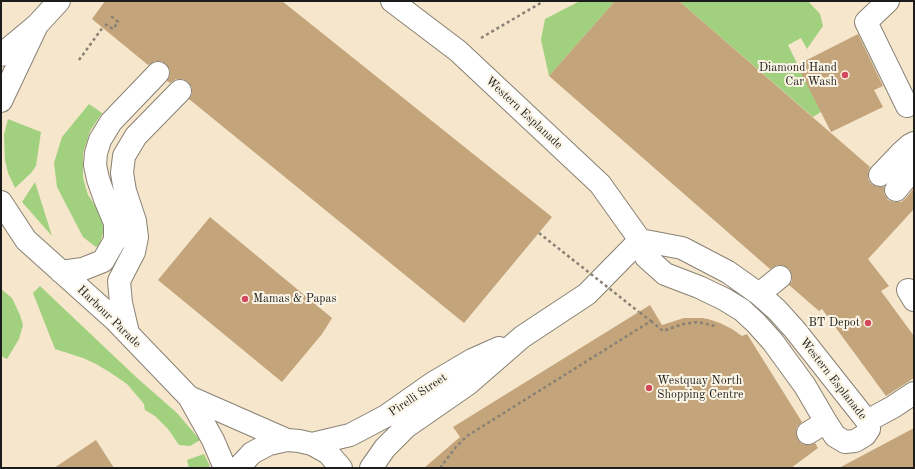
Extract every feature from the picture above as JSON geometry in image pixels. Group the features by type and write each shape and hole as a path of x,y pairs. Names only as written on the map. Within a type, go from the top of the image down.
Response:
{"street":[{"path":"2,52 37,25 59,1"},
{"name":"Western Esplanade","path":"392,1 458,51 600,184 640,240 646,257 665,274 699,287 724,299 742,310 756,323 772,342 773,359 805,386 817,427 845,442 855,441 869,435 795,330 777,310 759,294 728,272 682,248 640,240"},
{"path":"888,1 866,22 907,106"},
{"path":"1,101 37,25"},
{"path":"61,272 83,269 102,261 115,240 115,223 98,179 95,165 96,153 100,140 111,122 158,73"},
{"path":"128,333 121,303 119,281 134,252 137,237 136,221 125,191 122,173 124,156 136,136 180,91"},
{"path":"880,175 901,153 914,143"},
{"path":"896,190 914,168"},
{"name":"Harbour Parade","path":"1,202 26,240 128,333 189,397 213,440 225,468"},
{"name":"Harbour Parade","path":"1,230 26,240"},
{"name":"Pirelli Street","path":"371,468 385,448 406,427 468,384 522,337 587,294 640,240"},
{"path":"759,294 780,277"},
{"name":"Pirelli Street","path":"312,444 350,435 386,416 433,383 472,360 522,337"},
{"path":"869,435 893,406 914,393"},
{"name":"Harbour Parade","path":"189,397 287,440"},
{"path":"238,468 252,453 269,444 287,440 312,444 328,453 341,468"}],"path":[{"path":"458,51 544,1"},
{"path":"105,24 112,29 118,22 111,16"},
{"path":"79,60 103,27"},
{"path":"539,233 663,331 683,324 698,322 720,328"},
{"path":"440,468 467,436 651,321"}],"green space":[{"path":"580,1 615,1 549,76 541,40 545,19"},
{"path":"679,1 808,1 820,14 823,26 807,49 801,38 788,45 821,112 813,117"},
{"path":"89,104 102,113 90,131 83,153 83,178 88,195 102,216 104,231 99,245 96,247 83,237 57,187 54,163 62,137"},
{"path":"8,119 41,132 36,166 31,173 15,188 8,173 5,160 4,135"},
{"path":"35,182 52,236 22,202"},
{"path":"40,286 136,377 177,413 200,440 190,446 179,445 168,429 155,416 145,410 144,404 127,384 96,364 55,349 33,293"},
{"path":"1,289 12,298 23,325 19,339 7,359 1,356"},
{"path":"204,454 210,468 189,468 187,460"}],"building":[{"path":"105,1 282,1 552,217 464,323 189,99 192,94 192,88 188,82 183,79 176,79 170,83 167,81 170,76 170,70 166,64 161,61 155,61 148,65 92,19"},
{"path":"615,1 679,1 870,167 868,179 871,184 877,187 884,187 884,194 888,200 901,202 914,188 914,209 868,259 889,286 881,291 914,336 914,378 886,396 822,309 819,311 789,285 792,281 792,275 789,269 785,266 778,265 770,269 549,76"},
{"name":"Diamond Hand Car Wash","path":"858,34 883,86 874,90 883,107 831,132 797,65"},
{"name":"Mamas & Papas","path":"210,217 332,318 322,334 282,382 158,280"},
{"name":"Westquay North Shopping Centre","path":"650,305 662,325 684,318 702,318 720,323 742,336 747,334 802,422 797,427 796,433 798,440 802,444 808,445 815,443 818,448 791,468 424,468 460,437 453,427"},
{"path":"914,428 914,468 839,468"},
{"path":"96,440 114,468 54,468"}],"place":[{"name":"Diamond Hand Car Wash","path":"845,75"},
{"name":"Mamas & Papas","path":"245,299"},
{"name":"BT Depot","path":"868,323"},
{"name":"Westquay North Shopping Centre","path":"649,388"}]}
